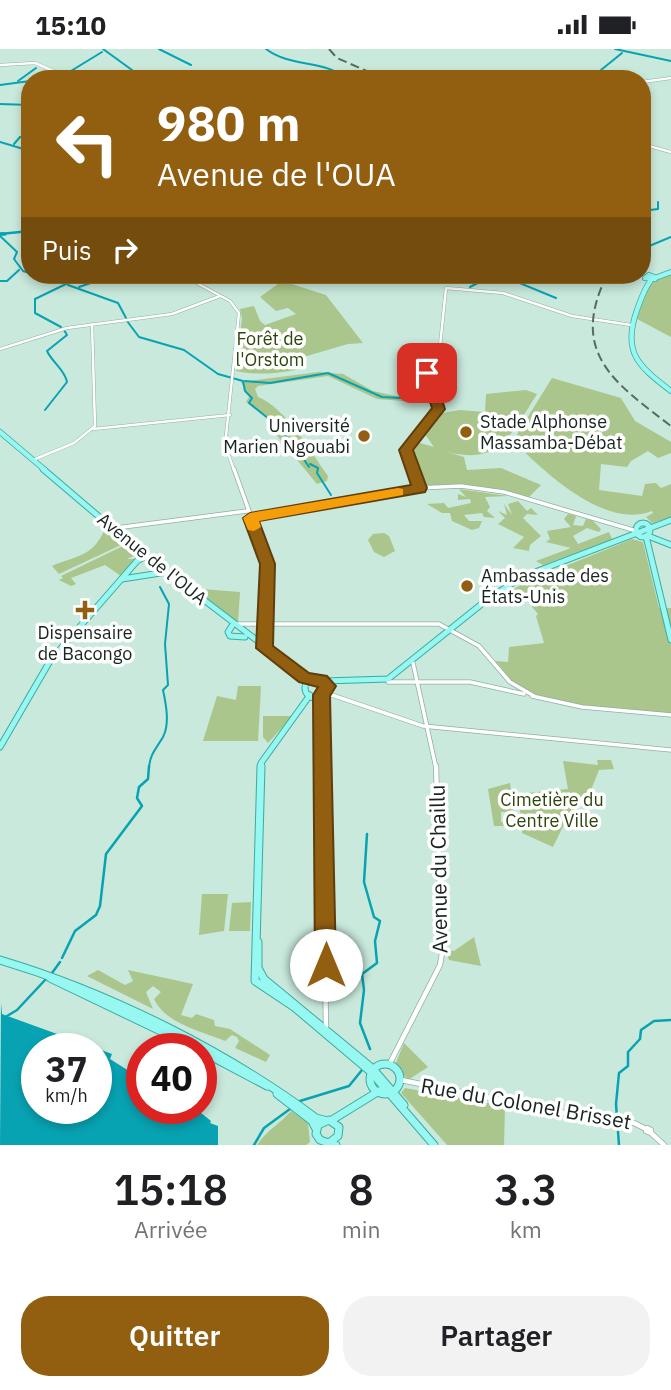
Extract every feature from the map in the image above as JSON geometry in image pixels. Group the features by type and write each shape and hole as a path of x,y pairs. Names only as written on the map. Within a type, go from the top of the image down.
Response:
{"main road":[{"path":"651,279 671,272"},
{"path":"648,284 631,325 629,345 638,362 671,391"},
{"name":"Avenue de l'OUA","path":"0,434 112,531"},
{"name":"Avenue de l'OUA","path":"0,434 142,557 307,682"},
{"path":"320,694 304,691 307,682 386,680 521,580 671,521"},
{"path":"643,532 671,543"},
{"path":"643,532 671,640"},
{"path":"0,747 50,661 142,557"},
{"path":"122,579 165,574"},
{"name":"Avenue de l'OUA","path":"236,628 307,682"},
{"path":"436,1145 397,1086 372,1071 326,1031 256,981 252,968 261,763 320,694 335,685 388,682 452,630"},
{"path":"320,694 324,681"},
{"path":"0,962 52,979 165,1033"},
{"path":"0,962 57,978 219,1054 263,1079 307,1114 320,1140 332,1144 344,1116"},
{"path":"217,1060 263,1084 307,1114 328,1120 339,1131 342,1145"},
{"path":"372,1071 389,1065 399,1072 397,1086"},
{"path":"369,1094 372,1071"},
{"path":"371,1085 379,1091"},
{"path":"316,1129 328,1120 344,1116 369,1094 397,1086"}],"street":[{"path":"0,65 35,64 50,70"},
{"path":"651,81 671,78"},
{"path":"651,146 671,152"},
{"path":"198,284 220,296 239,313 225,445 268,564 264,648"},
{"path":"419,488 406,450 439,409 426,375 438,365 446,288 503,293 572,316 631,325"},
{"path":"0,349 49,332 172,314 220,296"},
{"path":"92,324 96,416 93,429"},
{"path":"33,460 69,445 93,429 230,415"},
{"path":"250,518 419,488 491,489 643,532"},
{"path":"112,531 123,527 247,510"},
{"path":"236,628 250,625 430,623 452,630 481,647 510,682 534,696"},
{"name":"Avenue du Chaillu","path":"389,1065 442,957 436,760 413,663"},
{"path":"388,682 470,682 582,706 671,715"},
{"path":"326,1031 320,694 428,726 671,750"},
{"name":"Rue du Colonel Brisset","path":"397,1086 625,1123 648,1131 664,1145"}],"green space":[{"path":"671,273 671,337 637,319 651,282"},
{"name":"Forêt de l'Orstom","path":"278,284 291,284 326,295 363,343 348,344 300,358 305,368 270,373 236,371 242,318 240,309 254,306 260,321 265,325 296,314 288,308 276,311 260,297"},
{"path":"319,372 343,374 373,391 405,398 403,401 377,399 328,376 258,386 255,389 258,397 279,411 288,421 328,476 327,481 317,484 274,432 265,416 246,402 249,397 241,382"},
{"path":"552,378 621,398 635,421 671,442 671,453 658,458 648,451 631,461 627,467 601,464 599,490 642,496 645,484 656,483 661,488 671,484 671,517 652,523 646,517 653,513 652,511 634,515 595,505 558,481 513,441"},
{"path":"526,390 537,394 508,437 498,446 474,455 437,449 464,457 467,470 501,468 541,485 529,497 480,486 420,486 408,450 413,441 434,447 424,433 428,424 440,418 437,414 460,410 485,412 486,394"},
{"path":"459,489 508,496 485,497 490,507 487,511 495,518 484,517 482,513 464,515 469,521 482,521 479,528 472,530 452,521 450,513 442,513 427,504 444,503 448,508 471,503 470,499 458,500 458,494 466,497"},
{"path":"518,501 527,511 531,508 538,515 527,514 523,518 541,536 530,545 529,551 513,548 524,537 498,524 505,518 498,511 507,515 504,504 512,515 508,504"},
{"path":"568,514 576,516 573,525 583,526 586,519 592,520 601,529 599,532 587,528 573,536 578,544 609,532 612,539 543,565 536,561 571,548 546,542 550,539 547,531 571,527 564,519"},
{"path":"105,529 123,544 59,574 52,566 89,551"},
{"path":"384,533 389,536 395,551 384,557 374,552 368,540 373,534"},
{"path":"632,539 643,542 659,608 671,608 671,713 576,706 540,698 521,689 495,661 508,662 509,647 544,643 536,616 538,614 528,602 510,591"},
{"path":"125,545 136,555 127,559 136,559 121,576 105,565 71,578 76,584 71,586 59,580 63,578 61,576"},
{"path":"189,588 240,592 238,622 232,620"},
{"path":"238,686 261,686 258,741 203,741 217,696 236,700"},
{"path":"263,716 292,717 268,743 263,737"},
{"name":"Cimetière du Centre Ville","path":"597,760 611,760 614,769 599,770 585,805 575,802 553,847 522,833 520,810 533,810 527,793 568,789 563,761 598,765"},
{"path":"510,783 514,812 501,812 501,822 515,823 514,826 494,826 488,789"},
{"path":"202,894 228,894 224,931 199,935"},
{"path":"251,902 250,931 229,931 232,903"},
{"path":"474,937 481,966 449,960 446,950 454,951"},
{"path":"98,970 125,985 133,981 128,970 193,984 181,1015 192,1018 196,1014 214,1020 215,1026 230,1029 270,1055 266,1062 235,1048 239,1041 237,1037 232,1035 225,1041 217,1038 217,1033 202,1033 175,1020 159,1007 154,999 161,992 153,986 146,992 153,1009 87,976"},
{"path":"404,1043 428,1067 408,1080 395,1065"},
{"path":"405,1088 505,1106 504,1145 447,1145 401,1093"},
{"path":"291,1111 308,1123 310,1142 306,1145 257,1145 265,1135"}],"water":[{"path":"1,1003 2,1014 54,1033 21,1033 21,1124 112,1124 112,1060 126,1069 126,1124 213,1124 218,1126 218,1145 0,1145"}],"waterway":[{"path":"103,49 132,70"},
{"path":"159,49 191,65"},
{"path":"266,49 286,59 330,70"},
{"path":"615,49 671,61"},
{"path":"73,70 102,52"},
{"path":"601,70 622,53"},
{"path":"0,85 21,82"},
{"path":"0,104 21,105"},
{"path":"14,144 21,137"},
{"path":"0,142 21,148"},
{"path":"651,210 658,209 658,202"},
{"path":"5,234 0,234 21,232"},
{"path":"0,236 17,252 14,259 21,268"},
{"path":"651,245 671,237"},
{"path":"0,281 7,281 19,270"},
{"path":"61,327 35,313 35,299 66,284"},
{"path":"68,284 118,303 126,318"},
{"path":"79,287 88,284"},
{"path":"470,287 476,284"},
{"path":"522,284 556,298"},
{"path":"127,321 139,337 184,350 218,374 243,381 245,391 252,398 249,403 284,431 281,433 291,440 309,467"},
{"path":"45,410 67,382 47,351 67,335 64,330"},
{"path":"245,381 270,383 328,373 382,397 401,398"},
{"path":"433,390 438,402"},
{"path":"310,464 318,468 317,473 331,495"},
{"path":"149,768 152,755 165,732 167,720 163,690 168,685 165,644 169,604 160,587"},
{"path":"62,958 75,931 96,915 100,906 106,854 142,806 137,798 139,787 148,779 149,766"},
{"path":"367,834 364,882 374,917 380,921 375,941 377,963 362,974 364,990 360,1023 370,1049"},
{"path":"52,973 60,962"},
{"path":"7,1016 17,1010 46,979"},
{"path":"619,1145 616,1104 619,1073 628,1066 628,1052 640,1039 641,1030 654,1021 671,1020"},
{"path":"300,1101 349,1086 362,1070"},
{"path":"254,1145 264,1128 290,1109"}],"railway":[{"path":"329,49 337,58 364,70"},
{"path":"603,284 596,302 593,325 595,345 603,363 631,395 671,426"}],"slow traffic":[{"path":"254,527 250,518 398,492"}],"place":[{"name":"Stade Alphonse Massamba-Débat","path":"466,432"},
{"name":"Université Marien Ngouabi","path":"364,436"},
{"name":"Ambassade des États-Unis","path":"467,586"},
{"name":"Dispensaire de Bacongo","path":"85,610"}],"route":[{"path":"326,965 321,695 326,693 328,686 321,680 305,678 264,648 268,564 250,518 419,488 406,450 439,409 427,373"}]}
